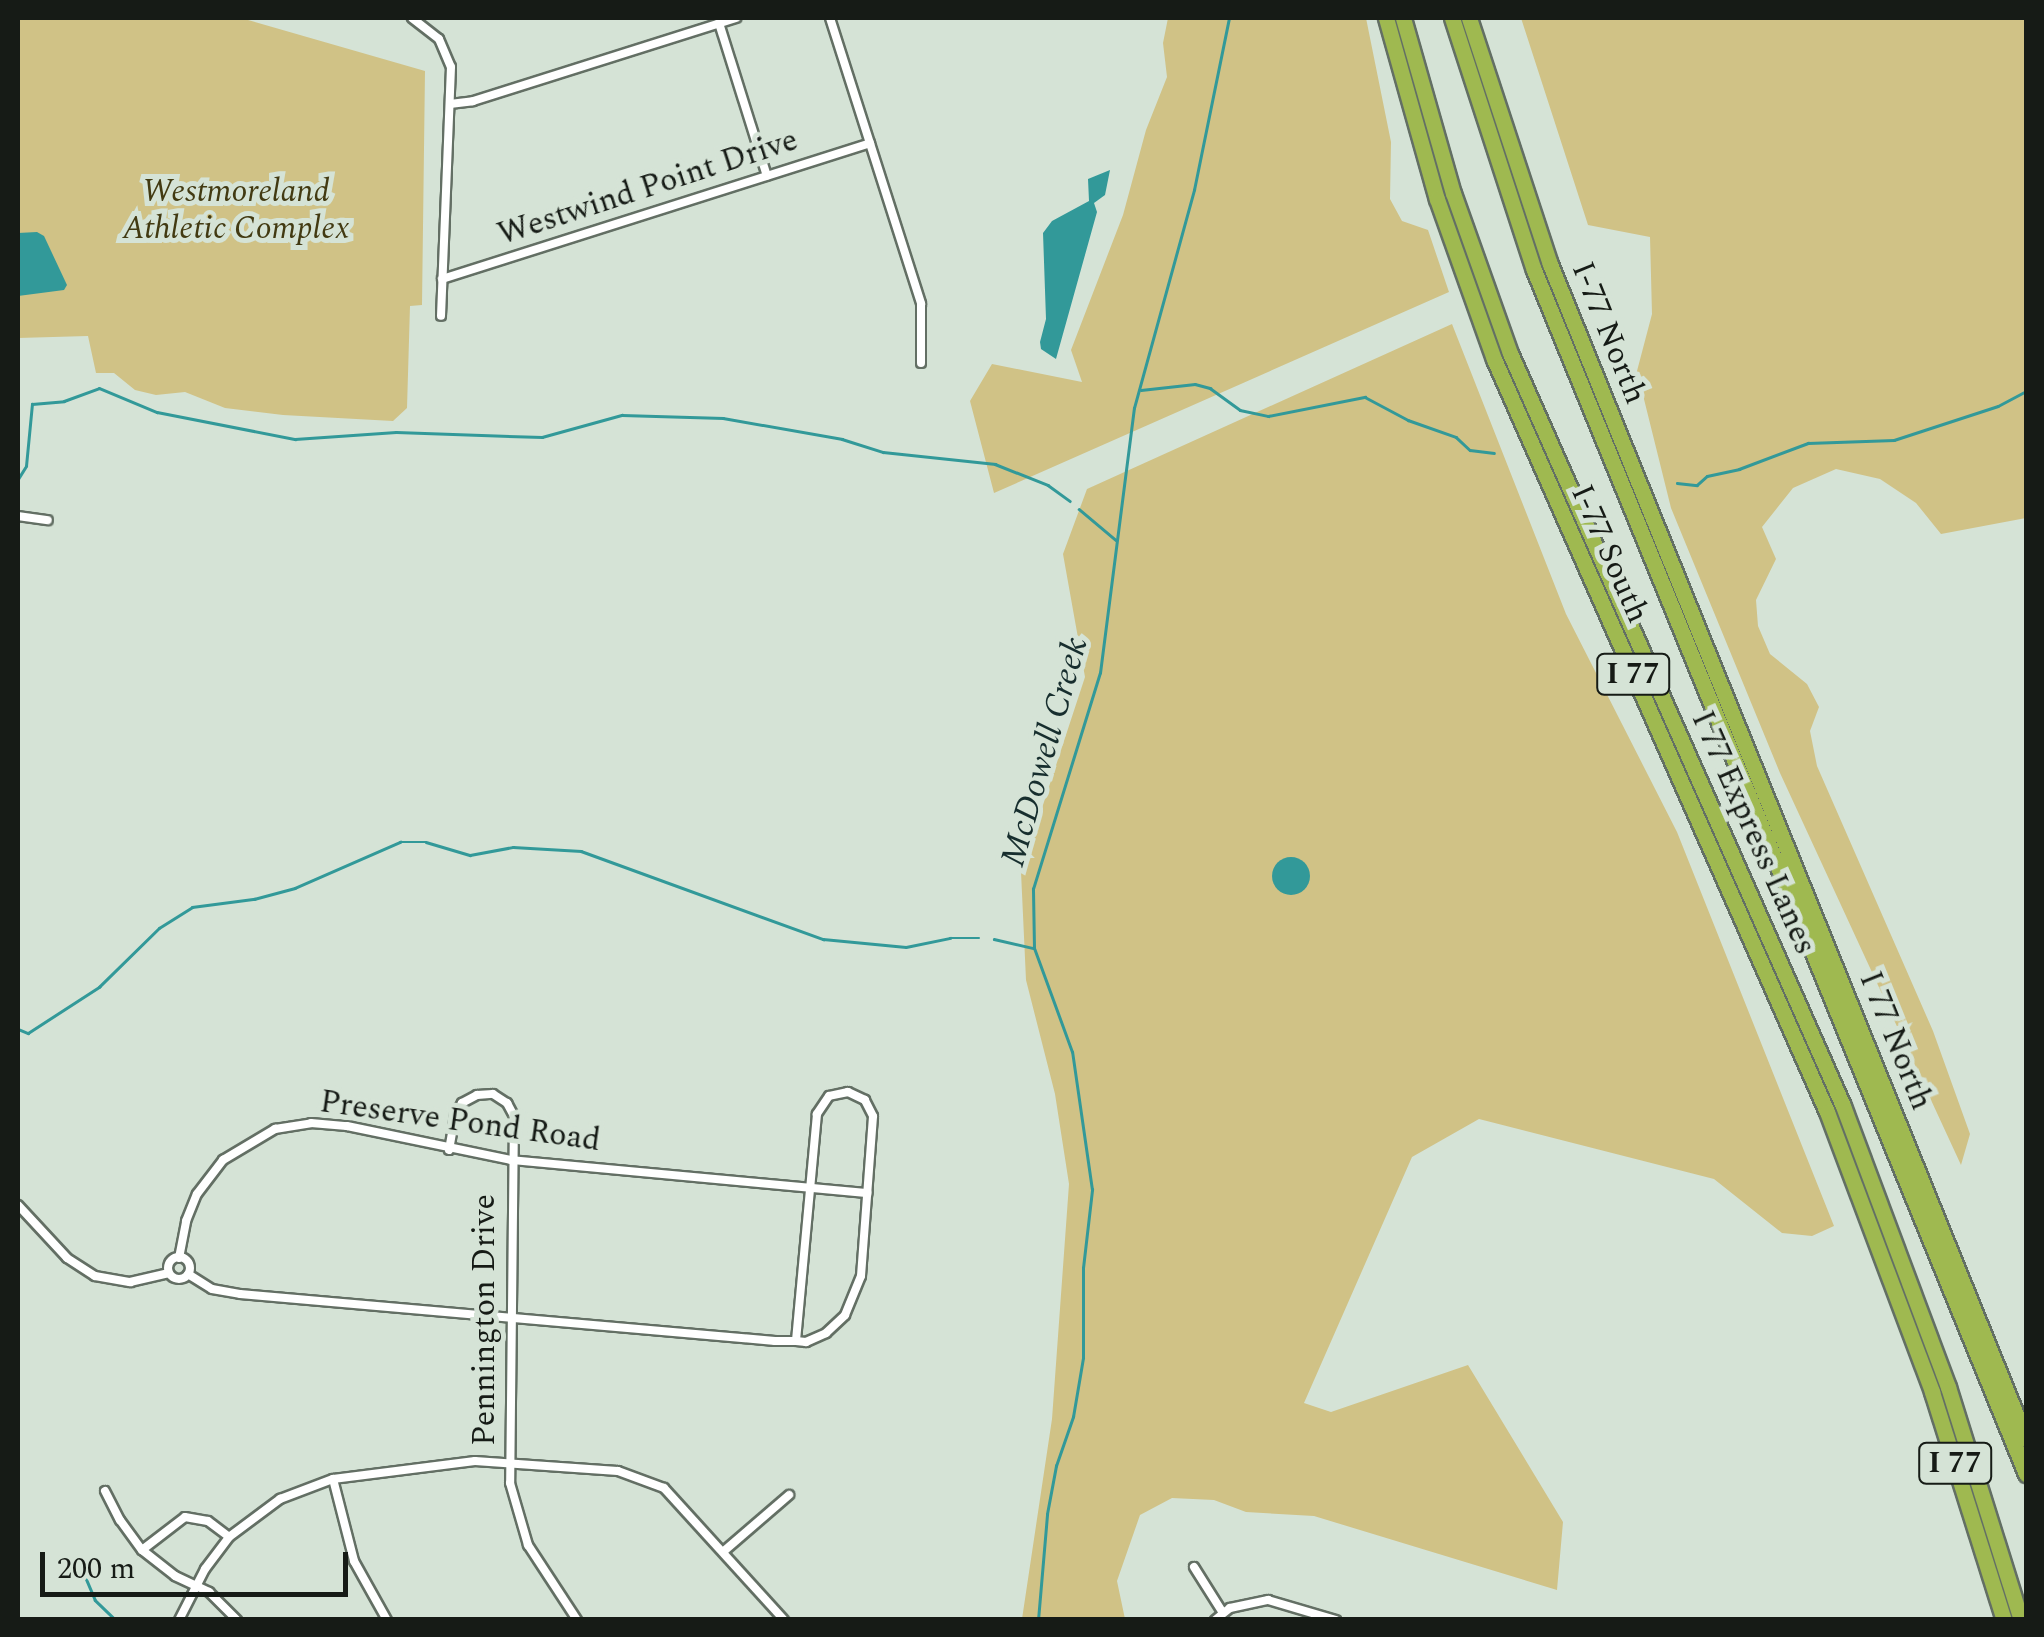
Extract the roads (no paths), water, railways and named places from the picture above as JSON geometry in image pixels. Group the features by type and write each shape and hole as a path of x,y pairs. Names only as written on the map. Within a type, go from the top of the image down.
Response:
{"highway":[{"name":"I-77 South","path":"1386,18 1437,198 1494,360 1799,1043 1907,1322"},
{"name":"I 77 Express Lanes","path":"1404,18 1453,194 1510,353 1777,951 1870,1175 1948,1386 2021,1620"},
{"name":"I 77 Express Lanes","path":"1452,18 1515,218 2026,1474"},
{"name":"I-77 North","path":"1469,18 1550,264 1712,664"},
{"path":"1654,567 1694,641 1712,664"},
{"name":"I 77 North","path":"1712,664 2026,1439"},
{"path":"1870,1175 1907,1322"},
{"name":"I 77","path":"1907,1322 2004,1620"}],"street":[{"path":"412,18 444,46 451,67 441,316"},
{"path":"450,104 473,101 736,18"},
{"path":"830,18 921,304 920,362"},
{"path":"718,23 768,176"},
{"name":"Westwind Point Drive","path":"442,280 870,144"},
{"path":"18,516 48,520"},
{"path":"188,1274 212,1288 240,1294 796,1342 826,1333 856,1297 872,1116 865,1100 848,1092 829,1096 817,1114 796,1342"},
{"name":"Pennington Drive","path":"449,1150 455,1116 462,1103 477,1095 492,1094 507,1103 514,1116 508,1462 512,1495 528,1545 577,1620"},
{"name":"Preserve Pond Road","path":"179,1258 186,1221 204,1183 222,1160 275,1129 326,1123 511,1160 867,1192"},
{"path":"18,1206 86,1272 130,1282 170,1273 178,1279 188,1274"},
{"path":"170,1273 170,1262 179,1258 188,1262 188,1274"},
{"path":"178,1620 195,1586 229,1537 280,1499 333,1479 415,1465 508,1462 607,1469 642,1477 675,1497 784,1620"},
{"path":"333,1479 354,1561 387,1620"},
{"path":"106,1491 120,1520 142,1550 221,1601 237,1620"},
{"path":"724,1552 789,1495"},
{"path":"142,1550 185,1516 208,1521 229,1537"},
{"path":"1194,1567 1219,1616 1268,1600 1336,1620"}],"water":[{"path":"1110,170 1105,195 1094,203 1097,212 1056,359 1041,349 1040,342 1046,319 1043,233 1052,221 1089,201 1088,179"},
{"path":"37,232 44,236 67,285 64,290 18,296 18,233"},
{"path":"1291,857 1305,862 1310,876 1305,890 1291,895 1277,890 1272,876 1277,862"}],"waterway":[{"name":"McDowell Creek","path":"1038,1620 1047,1514 1056,1466 1073,1417 1083,1358 1083,1268 1092,1190 1072,1052 1034,948 1033,889 1100,673 1134,408 1194,190 1229,18"},
{"path":"1141,390 1195,384 1210,388 1240,410 1268,416 1365,397 1408,420 1456,437 1470,450 1494,453"},
{"path":"18,479 26,466 32,404 64,401 99,388 157,412 295,439 396,432 542,437 622,415 723,418 842,439 883,452 995,464 1048,485 1070,501"},
{"path":"1677,483 1697,485 1707,476 1739,469 1808,443 1894,440 1998,406 2026,391"},
{"path":"1079,509 1116,540"},
{"path":"18,1029 28,1033 99,987 159,928 192,907 254,899 295,888 400,842 426,842 470,855 513,847 581,851 823,939 906,947 950,938 979,938"},
{"path":"994,939 1033,948"},
{"path":"80,1564 95,1600 116,1620"}],"park label":[{"name":"Westmoreland Athletic Complex","path":"236,212"}]}
